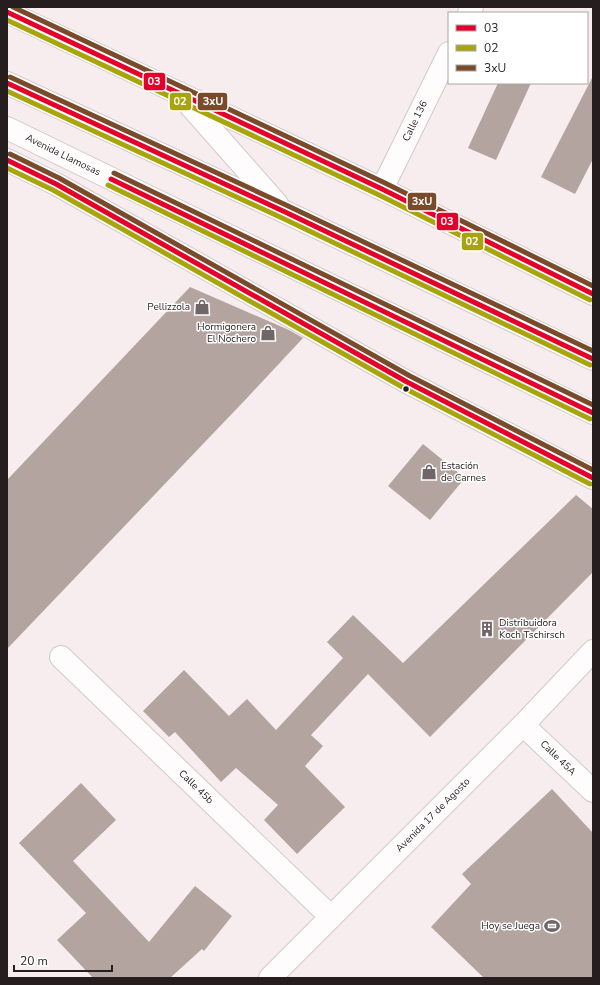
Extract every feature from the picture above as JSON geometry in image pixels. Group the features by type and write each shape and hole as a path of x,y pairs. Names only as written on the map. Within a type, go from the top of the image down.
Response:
{"street":[{"path":"7,12 382,189 593,294"},
{"name":"Calle 136","path":"382,189 448,55"},
{"path":"7,83 283,211 593,359"},
{"path":"180,94 283,211"},
{"name":"Avenida Llamosas","path":"7,128 593,414"},
{"path":"7,160 63,188 407,382 593,478"},
{"name":"Avenida 17 de Agosto","path":"270,978 523,725 593,651"},
{"name":"Calle 45b","path":"60,657 331,917"},
{"name":"Calle 45A","path":"523,725 593,791"}],"building":[{"path":"593,76 593,159 575,194 541,177"},
{"path":"498,84 531,84 496,160 468,148"},
{"path":"190,287 289,330 303,338 7,649 7,480"},
{"path":"423,444 465,478 430,520 388,486"},
{"path":"576,495 593,509 593,572 430,737 368,674 311,735 323,746 305,766 345,807 297,854 264,820 278,805 236,768 221,782 175,732 169,737 143,711 184,670 229,716 247,699 276,730 343,658 327,642 353,615 403,663"},
{"path":"81,783 116,820 73,861 149,942 195,886 232,916 204,951 202,949 170,978 93,978 57,940 86,913 19,843"},
{"name":"Hoy se Juega","path":"552,789 593,833 593,978 484,978 431,927 471,884 462,874"}],"transit line":[{"name":"3xU","path":"13,7 385,183 593,286"},
{"name":"03","path":"7,12 382,189 593,294"},
{"name":"02","path":"7,20 379,195 590,300"},
{"name":"3xU","path":"10,77 286,205 593,351"},
{"name":"03","path":"7,83 283,211 593,359"},
{"name":"02","path":"7,91 280,217 590,365"},
{"name":"3xU","path":"10,154 59,178 410,376 593,470"},
{"name":"03","path":"7,160 56,184 407,382 593,478"},
{"name":"02","path":"7,168 53,190 404,388 590,484"},
{"name":"3xU","path":"114,173 593,405"},
{"name":"03","path":"111,179 593,413"},
{"name":"02","path":"108,185 590,419"}],"place":[{"name":"Pellizzola","path":"202,307"},
{"name":"Hormigonera El Nochero","path":"268,333"},
{"name":"Estación de Carnes","path":"429,472"},
{"name":"Distribuidora Koch Tschirsch","path":"487,629"},
{"name":"Hoy se Juega","path":"552,926"}]}
